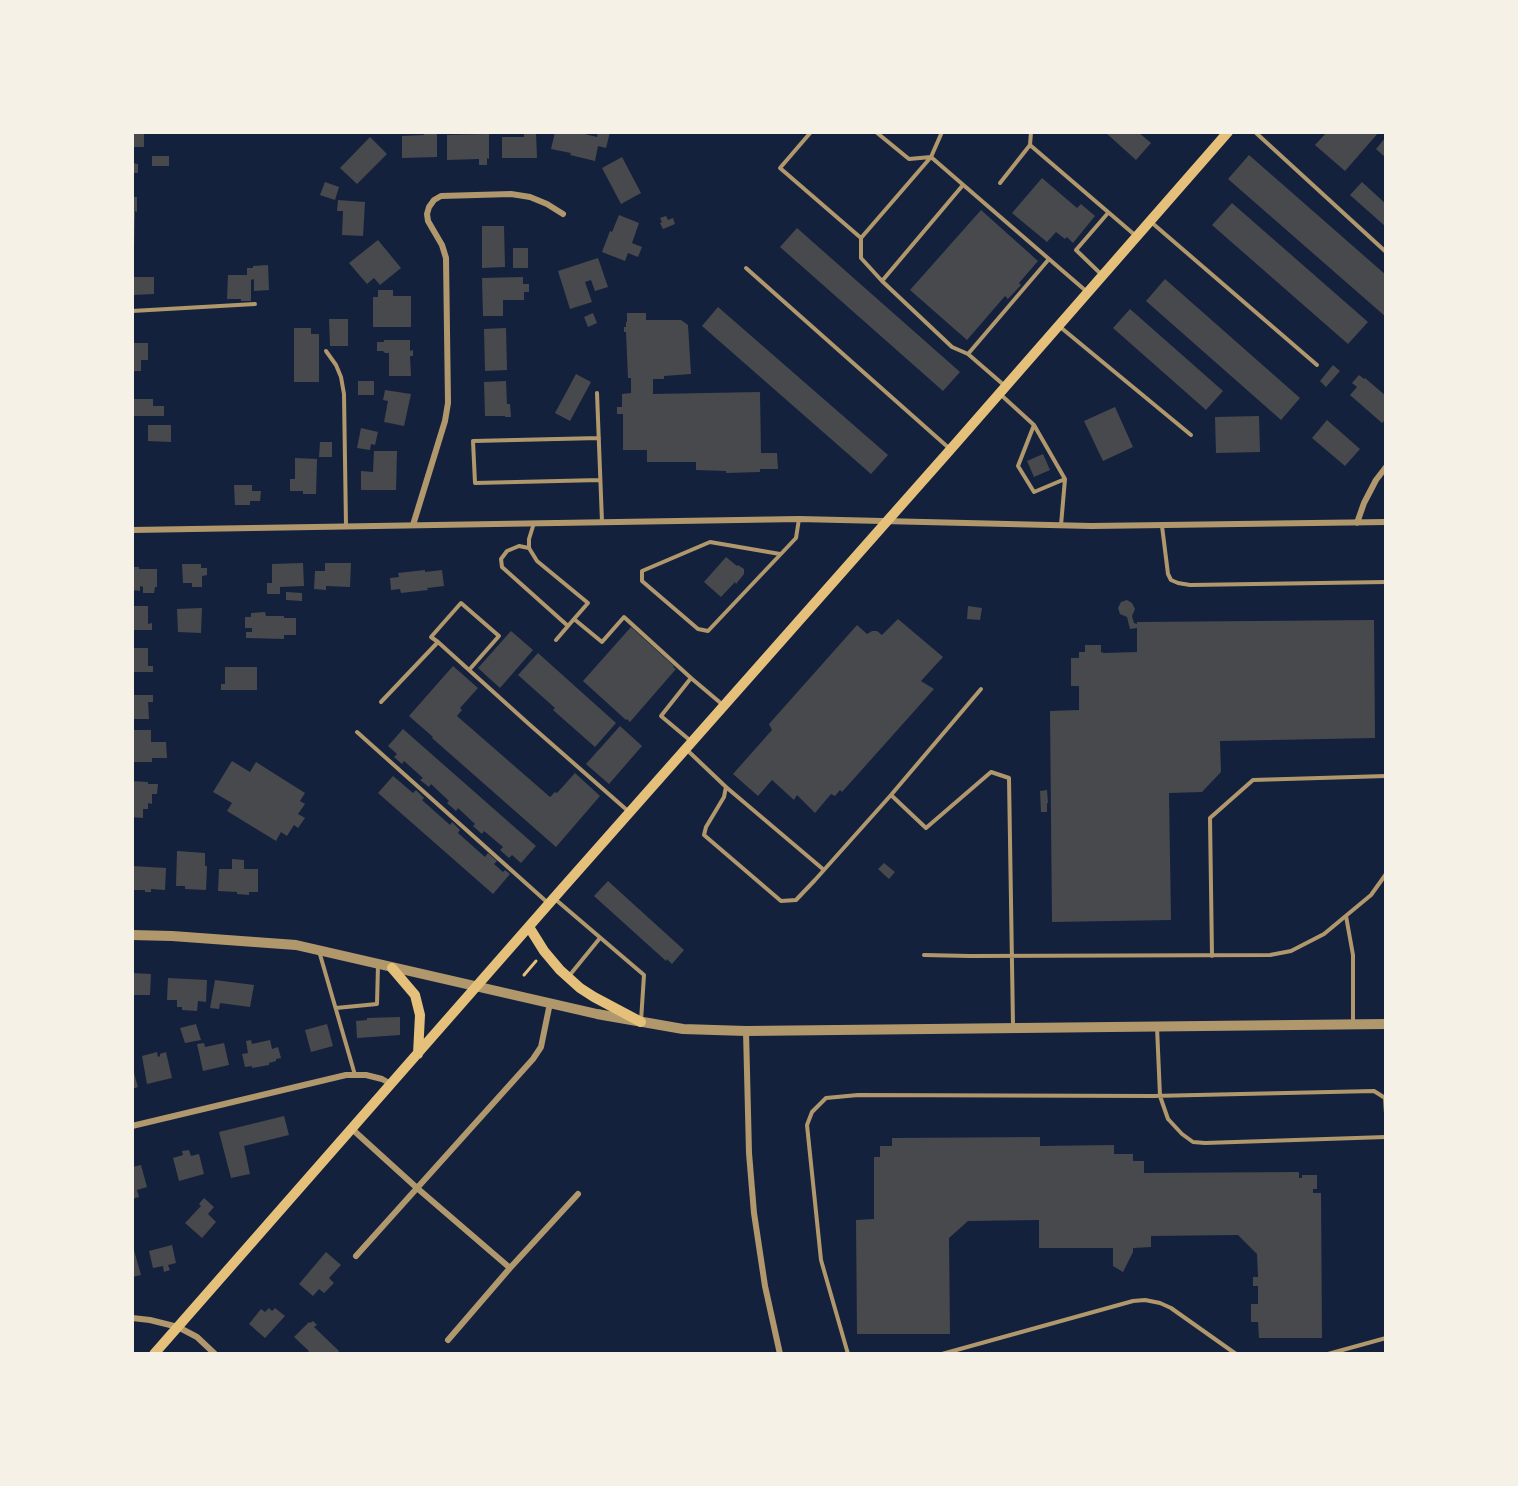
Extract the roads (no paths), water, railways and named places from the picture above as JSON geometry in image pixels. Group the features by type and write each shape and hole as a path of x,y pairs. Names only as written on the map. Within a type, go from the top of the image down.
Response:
{"main road":[{"path":"154,1354 1228,132"},
{"path":"529,927 544,951 568,977 594,997 641,1022"},
{"path":"392,968 415,995 420,1015 418,1054"}],"street":[{"path":"413,525 445,421 448,403 446,258 442,244 428,221 429,207 441,196 511,194 539,200 563,214"},
{"path":"1357,523 1364,503 1386,467"},
{"path":"132,530 799,519 1061,525 1386,522"},
{"path":"132,935 296,945 476,987 683,1029 746,1031 1386,1024"},
{"path":"356,1256 532,1059 541,1047 550,1003"},
{"path":"746,1031 749,1153 754,1213 765,1286 780,1354"},
{"path":"132,1126 346,1075 366,1075 391,1084"},
{"path":"352,1129 510,1268"},
{"path":"448,1340 578,1194"},
{"path":"132,1318 150,1320 178,1328 196,1337 215,1354"}],"lane":[{"path":"811,132 780,168 861,238"},
{"path":"876,132 909,159 931,157 1088,292"},
{"path":"942,132 931,157 861,238 861,258 952,347 968,354 1034,425 1065,479 1061,525"},
{"path":"1000,183 1030,145 1031,132"},
{"path":"1255,132 1386,252"},
{"path":"1030,145 1137,237"},
{"path":"882,281 963,185"},
{"path":"1102,276 1076,250 1108,213"},
{"path":"1150,221 1317,365"},
{"path":"968,354 1049,259"},
{"path":"746,268 950,450"},
{"path":"132,311 255,304"},
{"path":"1059,326 1191,435"},
{"path":"326,351 336,365 344,394 346,526"},
{"path":"597,393 602,522"},
{"path":"1034,425 1018,466 1034,492 1065,479"},
{"path":"598,438 474,441 475,483 600,480"},
{"path":"780,554 710,542 642,571 642,581 698,630 708,631 796,538 799,519"},
{"path":"535,523 528,548 537,561 588,603 556,640"},
{"path":"1162,525 1168,574 1171,580 1178,584 1386,582"},
{"path":"528,548 519,546 507,550 501,559 502,567 568,626"},
{"path":"469,670 499,636 461,603 431,637 630,813"},
{"path":"574,619 602,642 624,617 723,706"},
{"path":"381,702 438,642"},
{"path":"691,678 661,716 726,787 824,870"},
{"path":"726,787 724,797 706,827 704,835 782,901 796,900 891,795 981,689"},
{"path":"357,732 552,901 644,975 641,1022"},
{"path":"891,795 926,828 991,772 1009,778 1013,1028"},
{"path":"1212,956 1210,818 1253,780 1386,776"},
{"path":"924,955 1270,955 1291,951 1324,934 1371,894 1386,874"},
{"path":"1346,915 1353,955 1353,1024"},
{"path":"568,977 600,938"},
{"path":"319,951 355,1075"},
{"path":"336,1008 377,1004 378,965"},
{"path":"1156,1026 1160,1096 1168,1119 1182,1134 1194,1142 1386,1137"},
{"path":"848,1354 821,1260 807,1125 812,1112 826,1098 858,1095 1160,1096 1374,1091 1385,1098 1386,1114"},
{"path":"942,1354 1133,1301 1145,1300 1171,1308 1236,1354"},
{"path":"1328,1354 1386,1338"}]}
